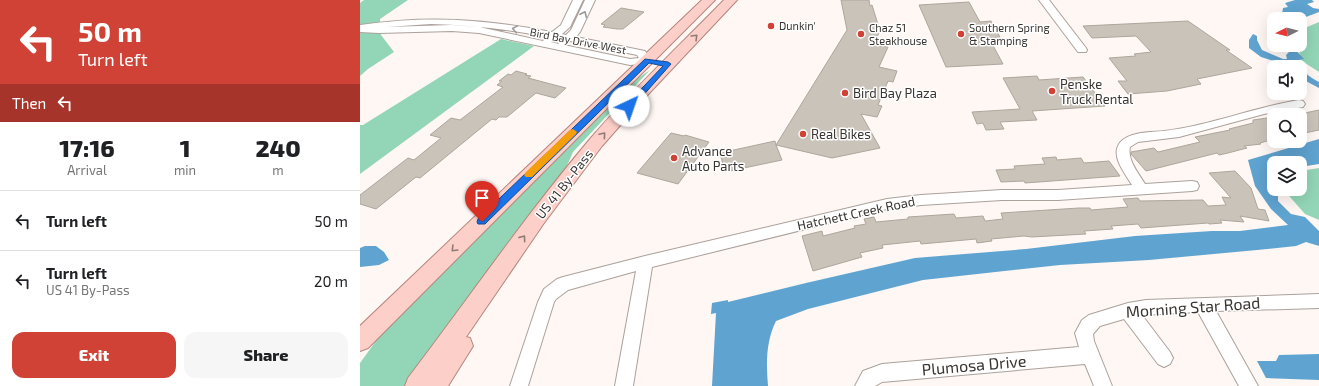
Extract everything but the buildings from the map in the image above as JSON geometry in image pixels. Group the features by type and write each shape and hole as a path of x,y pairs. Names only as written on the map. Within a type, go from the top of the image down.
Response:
{"main road":[{"name":"US 41 By-Pass","path":"360,341 709,0"},
{"name":"US 41 By-Pass","path":"417,386 500,269 579,163 668,64 731,0"},
{"path":"647,61 668,64"},
{"path":"434,386 472,331 500,269"},
{"path":"360,349 383,318"}],"street":[{"path":"556,41 565,27 578,0"},
{"path":"568,39 575,32 590,0"},
{"path":"1044,0 1082,50"},
{"name":"Bird Bay Drive West","path":"360,28 404,22 447,20 499,26 630,62 647,61"},
{"name":"Bird Bay Drive West","path":"360,28 379,30 452,28 479,30 543,43 568,39 641,53 647,61"},
{"path":"1142,190 1123,156 1123,149 1128,142 1138,138 1178,133 1278,106 1299,104"},
{"name":"Hatchett Creek Road","path":"519,386 546,302 550,294 563,284 646,262 873,207 902,202 1002,194 1058,195 1192,186"},
{"path":"624,386 646,262"},
{"name":"Morning Star Road","path":"1103,386 1090,355 1084,333 1088,326 1101,317 1146,307 1319,301"},
{"path":"1203,304 1249,386"},
{"path":"1128,310 1164,358"},
{"name":"Plumosa Drive","path":"864,386 870,377 882,373 1090,355"}],"green space":[{"path":"364,0 408,0 380,19 381,35 394,52 360,76 360,3"},
{"path":"1319,22 1319,72 1307,64 1307,60 1301,60 1298,55 1300,55 1299,52 1307,52 1307,27"},
{"path":"501,39 534,46 360,174 360,125 363,125"},
{"path":"650,70 573,152 566,168 405,386 360,386 360,363 386,327 635,80"},
{"path":"1319,168 1319,220 1305,214 1289,196 1307,196 1307,170"}],"water":[{"path":"1295,0 1312,0 1314,2 1307,4 1313,8 1319,9 1319,12 1307,16 1307,12 1282,12 1283,8 1288,7 1285,3"},
{"path":"1253,34 1257,36 1257,40 1262,50 1283,59 1287,59 1286,55 1289,52 1298,52 1304,59 1270,60 1261,57 1249,48 1249,40"},
{"path":"1307,74 1319,82 1319,88 1307,82"},
{"path":"1319,139 1319,164 1307,166 1307,156 1267,156 1267,196 1278,196 1278,201 1291,214 1305,217 1319,231 1319,246 1306,242 1296,246 1257,250 1149,260 1060,265 923,280 808,309 776,321 770,336 768,352 768,386 712,386 716,313 711,314 712,303 728,300 728,302 915,258 1026,249 1135,236 1212,231 1240,231 1288,225 1271,209 1255,186 1248,160 1289,148 1307,148 1307,143"},
{"path":"365,246 376,246 384,252 389,260 379,265 360,267 360,248"},
{"path":"1319,354 1319,380 1266,378 1257,361 1276,361 1279,355"}],"slow traffic":[{"path":"529,175 573,132"}],"place":[{"name":"Dunkin'","path":"771,26"},
{"name":"Chaz 51 Steakhouse","path":"861,34"},
{"name":"Southern Spring & Stamping","path":"961,34"},
{"name":"Penske Truck Rental","path":"1052,91"},
{"name":"Bird Bay Plaza","path":"845,93"},
{"name":"Real Bikes","path":"803,134"},
{"name":"Advance Auto Parts","path":"674,158"}],"route":[{"path":"482,222 647,61 668,64 629,106"}]}
